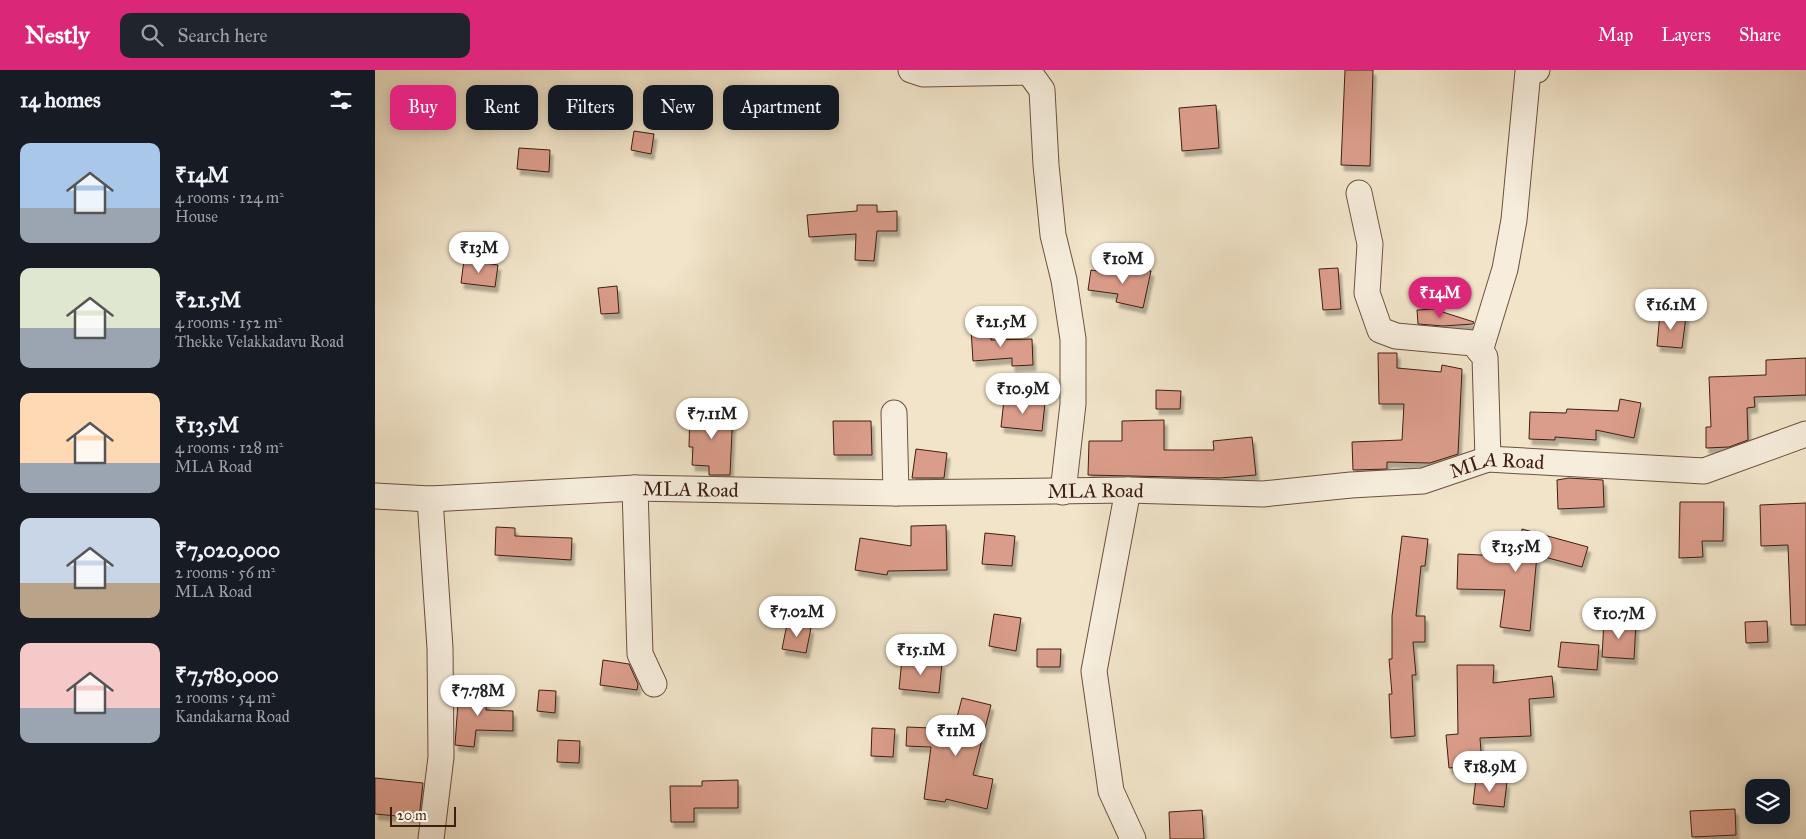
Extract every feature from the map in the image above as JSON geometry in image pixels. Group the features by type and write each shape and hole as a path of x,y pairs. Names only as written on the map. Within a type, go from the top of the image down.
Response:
{"street":[{"path":"911,70 923,74 1029,72 1042,90 1045,164 1053,235 1064,280 1073,339 1073,404 1063,492"},
{"path":"1480,351 1505,269 1514,220 1528,71 1537,70"},
{"path":"1359,193 1370,244 1367,294 1380,330 1396,336 1473,343 1485,357 1488,459"},
{"path":"894,413 896,493"},
{"name":"MLA Road","path":"375,496 430,499 635,488 896,493 1127,490 1263,494 1351,484 1423,481 1488,459 1704,471 1806,434"},
{"path":"635,488 640,654 654,684"},
{"path":"1127,490 1094,671 1111,791 1133,839"},
{"path":"430,499 440,648 441,757 431,839"}],"building":[{"path":"1345,70 1373,70 1370,166 1341,165"},
{"path":"1216,105 1219,148 1182,151 1179,108"},
{"path":"634,131 654,134 651,154 631,150"},
{"path":"519,148 550,150 549,172 517,169"},
{"path":"857,205 877,205 877,212 897,211 897,231 877,231 874,261 855,260 856,234 809,237 807,215 857,211"},
{"path":"464,260 498,265 495,287 461,283"},
{"path":"1124,265 1151,271 1143,308 1116,302 1118,294 1088,290 1091,270 1122,275"},
{"path":"1338,268 1341,309 1323,310 1319,269"},
{"path":"617,286 619,313 601,314 598,288"},
{"path":"1433,309 1474,322 1473,324 1443,326 1418,324 1417,310"},
{"path":"1660,313 1686,316 1682,348 1657,346"},
{"path":"990,327 991,340 1032,339 1033,365 1012,366 1012,358 973,361 971,329"},
{"path":"1378,353 1397,353 1397,368 1441,372 1442,365 1462,369 1458,454 1430,463 1387,462 1387,469 1353,470 1352,442 1402,440 1404,404 1379,404"},
{"path":"1806,358 1806,395 1754,397 1755,407 1747,408 1748,440 1729,447 1706,448 1706,427 1711,427 1709,377 1766,375 1766,360"},
{"path":"1156,390 1181,391 1180,409 1156,409"},
{"path":"1620,399 1641,403 1634,438 1596,430 1596,440 1555,437 1555,440 1529,439 1530,412 1566,413 1567,409 1618,411"},
{"path":"1004,400 1045,403 1042,431 1001,427"},
{"path":"690,409 733,410 730,475 709,475 709,466 692,465 693,447 689,447"},
{"path":"1164,420 1164,450 1214,450 1213,441 1252,437 1256,475 1220,478 1088,475 1089,441 1122,441 1122,421"},
{"path":"833,421 871,421 872,455 834,455"},
{"path":"916,449 947,453 944,478 912,478"},
{"path":"1569,478 1603,480 1604,507 1558,509 1557,480"},
{"path":"1680,502 1724,502 1723,541 1702,541 1703,557 1679,558"},
{"path":"1806,503 1806,625 1791,625 1788,545 1761,546 1760,505"},
{"path":"946,525 947,570 888,571 887,575 855,570 860,538 911,546 911,526"},
{"path":"496,527 515,528 515,536 572,538 571,560 495,555"},
{"path":"1522,529 1588,547 1582,567 1537,555 1530,631 1500,627 1505,590 1457,589 1458,554 1505,556 1505,545 1521,546"},
{"path":"985,533 1015,536 1012,566 982,564"},
{"path":"1402,536 1428,539 1425,566 1421,566 1416,616 1425,616 1425,642 1413,642 1416,675 1412,675 1415,736 1391,738 1389,694 1392,694 1389,659 1392,659 1392,616"},
{"path":"994,614 1021,618 1016,651 989,646"},
{"path":"1604,620 1636,622 1634,659 1602,657"},
{"path":"1767,621 1768,642 1746,643 1745,622"},
{"path":"787,624 811,628 806,653 782,649"},
{"path":"1561,642 1599,645 1597,670 1558,667"},
{"path":"1037,649 1061,649 1060,667 1037,667"},
{"path":"902,659 942,663 939,693 899,689"},
{"path":"603,660 629,664 638,684 637,690 600,685"},
{"path":"1457,665 1494,665 1493,683 1552,676 1554,697 1529,699 1531,736 1480,738 1482,765 1449,768 1446,735 1458,734"},
{"path":"459,688 487,689 486,710 513,711 513,731 476,730 474,747 455,745"},
{"path":"539,690 556,691 555,713 537,711"},
{"path":"962,698 991,705 973,775 993,779 987,809 946,799 945,802 924,799 931,747 906,746 907,727 954,729"},
{"path":"872,728 895,729 893,757 871,756"},
{"path":"558,740 580,741 579,763 557,762"},
{"path":"375,778 423,783 419,818 375,814"},
{"path":"1476,778 1507,782 1504,807 1473,804"},
{"path":"738,780 738,808 694,808 694,822 671,822 670,786 702,786 702,781"},
{"path":"1735,809 1736,835 1692,837 1690,811"},
{"path":"1202,810 1204,839 1170,839 1169,812"}]}
